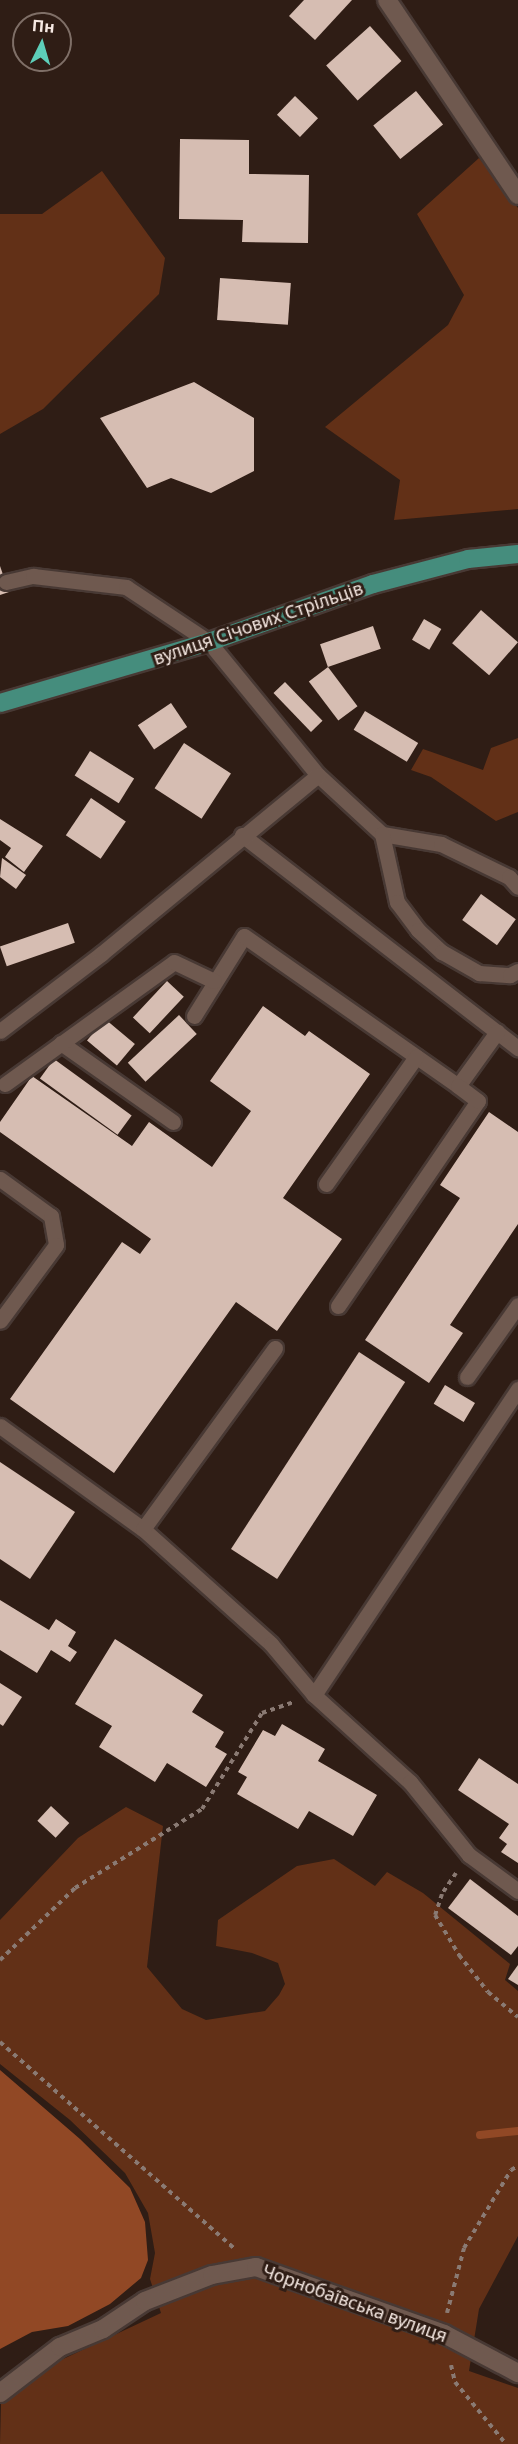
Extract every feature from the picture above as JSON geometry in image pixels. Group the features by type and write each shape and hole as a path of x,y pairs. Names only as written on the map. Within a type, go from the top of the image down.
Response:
{"main road":[{"name":"вулиця Січових Стрільців","path":"0,703 208,642 373,584 468,559 518,554"}],"street":[{"path":"387,0 518,195"},
{"name":"Чорнобаївська вулиця","path":"0,2393 60,2347 103,2329 146,2301 212,2275 256,2267 444,2334 518,2373"}],"lane":[{"path":"6,582 33,576 126,587 208,642 318,775 382,834 441,843 509,877 518,887"},
{"path":"0,1031 101,954 318,775"},
{"path":"382,834 397,902 418,930 442,952 479,973 510,975 518,971"},
{"path":"242,836 518,1048"},
{"path":"194,1016 244,936 478,1101 338,1306"},
{"path":"5,1084 174,962 214,981"},
{"path":"458,1086 497,1032"},
{"path":"61,1043 172,1122"},
{"path":"326,1184 416,1057"},
{"path":"0,1179 51,1216 56,1245 0,1321"},
{"path":"467,1377 518,1305"},
{"path":"143,1529 275,1348"},
{"path":"314,1695 518,1389"},
{"path":"0,1426 143,1529 271,1644 314,1695 410,1782 469,1855 518,1891"}],"path":[{"path":"0,1960 75,1887 202,1809 262,1713 314,1695"},
{"path":"469,1855 442,1894 435,1915 459,1955 488,1992 518,2017"},
{"path":"0,2042 256,2267"},
{"path":"506,2444 455,2382 444,2334 449,2296 464,2248 512,2170 518,2166"}],"shaded area":[{"path":"479,158 518,208 518,509 394,520 400,480 325,427 448,325 464,295 417,214"},
{"path":"102,171 165,258 159,294 43,409 0,434 0,214 42,214"},
{"path":"518,738 518,812 496,821 431,777 411,770 423,749 483,770 491,748"},
{"path":"126,1807 163,1826 147,1967 182,2009 206,2020 265,2011 285,1984 278,1963 252,1953 216,1946 218,1920 297,1866 334,1859 375,1886 387,1872 423,1893 510,1964 505,1980 518,1991 518,2236 479,2309 469,2371 518,2388 518,2444 0,2444 1,2404 61,2360 161,2313 150,2279 155,2253 148,2213 125,2173 70,2120 0,2064 0,1920 78,1838"},
{"path":"0,2070 80,2139 130,2188 145,2222 148,2260 141,2278 110,2304 68,2326 32,2332 0,2349"}],"building":[{"path":"304,0 352,0 315,40 289,16"},
{"path":"370,26 401,61 358,100 326,65"},
{"path":"416,91 443,124 400,159 373,126"},
{"path":"295,96 318,118 300,137 277,115"},
{"path":"180,139 249,140 249,174 309,175 308,243 242,242 243,220 179,219"},
{"path":"220,278 291,283 288,325 217,320"},
{"path":"194,382 254,418 254,471 211,493 171,478 147,488 100,418"},
{"path":"0,566 9,592 0,595"},
{"path":"481,610 518,642 489,675 452,643"},
{"path":"424,619 441,629 429,650 412,640"},
{"path":"373,626 381,649 328,667 320,644"},
{"path":"328,667 357,706 338,721 309,681"},
{"path":"285,682 323,721 311,732 273,693"},
{"path":"171,703 187,727 154,749 138,725"},
{"path":"365,711 418,743 407,762 354,730"},
{"path":"184,743 231,773 202,819 155,788"},
{"path":"90,751 134,779 119,803 75,776"},
{"path":"91,798 126,821 101,859 66,835"},
{"path":"0,819 43,846 24,872 5,857 11,848 0,840"},
{"path":"2,858 26,875 16,889 0,877"},
{"path":"481,894 516,919 497,945 462,920"},
{"path":"68,923 75,943 7,966 0,946"},
{"path":"167,981 184,997 150,1033 133,1018"},
{"path":"263,1006 305,1036 309,1031 370,1074 283,1198 342,1239 277,1331 236,1302 114,1473 10,1399 122,1242 140,1254 151,1239 0,1132 0,1122 32,1076 132,1146 149,1122 212,1167 251,1111 210,1081"},
{"path":"179,1015 197,1034 146,1082 128,1063"},
{"path":"105,1019 135,1044 117,1066 87,1040"},
{"path":"54,1059 132,1115 118,1135 40,1078"},
{"path":"489,1112 518,1132 518,1224 450,1325 463,1333 429,1383 365,1340 460,1198 440,1185"},
{"path":"359,1352 405,1382 277,1579 231,1549"},
{"path":"445,1385 475,1403 464,1422 434,1404"},
{"path":"0,1462 75,1512 30,1579 0,1559"},
{"path":"0,1600 49,1630 56,1619 76,1632 68,1646 77,1652 70,1662 51,1650 37,1673 0,1650"},
{"path":"115,1639 203,1695 192,1712 224,1732 215,1747 227,1754 206,1787 167,1763 155,1782 99,1747 112,1726 75,1704"},
{"path":"0,1683 22,1697 3,1726 0,1724"},
{"path":"282,1724 325,1749 318,1761 377,1795 353,1836 309,1811 298,1829 237,1794 247,1777 238,1772 263,1730 275,1736"},
{"path":"479,1758 518,1784 518,1863 501,1852 507,1844 499,1838 509,1824 458,1790"},
{"path":"51,1806 69,1823 56,1838 37,1821"},
{"path":"470,1879 518,1916 518,1946 511,1955 448,1908"},
{"path":"518,1965 518,1985 508,1979"}],"waterway":[{"path":"480,2135 518,2131"}]}
